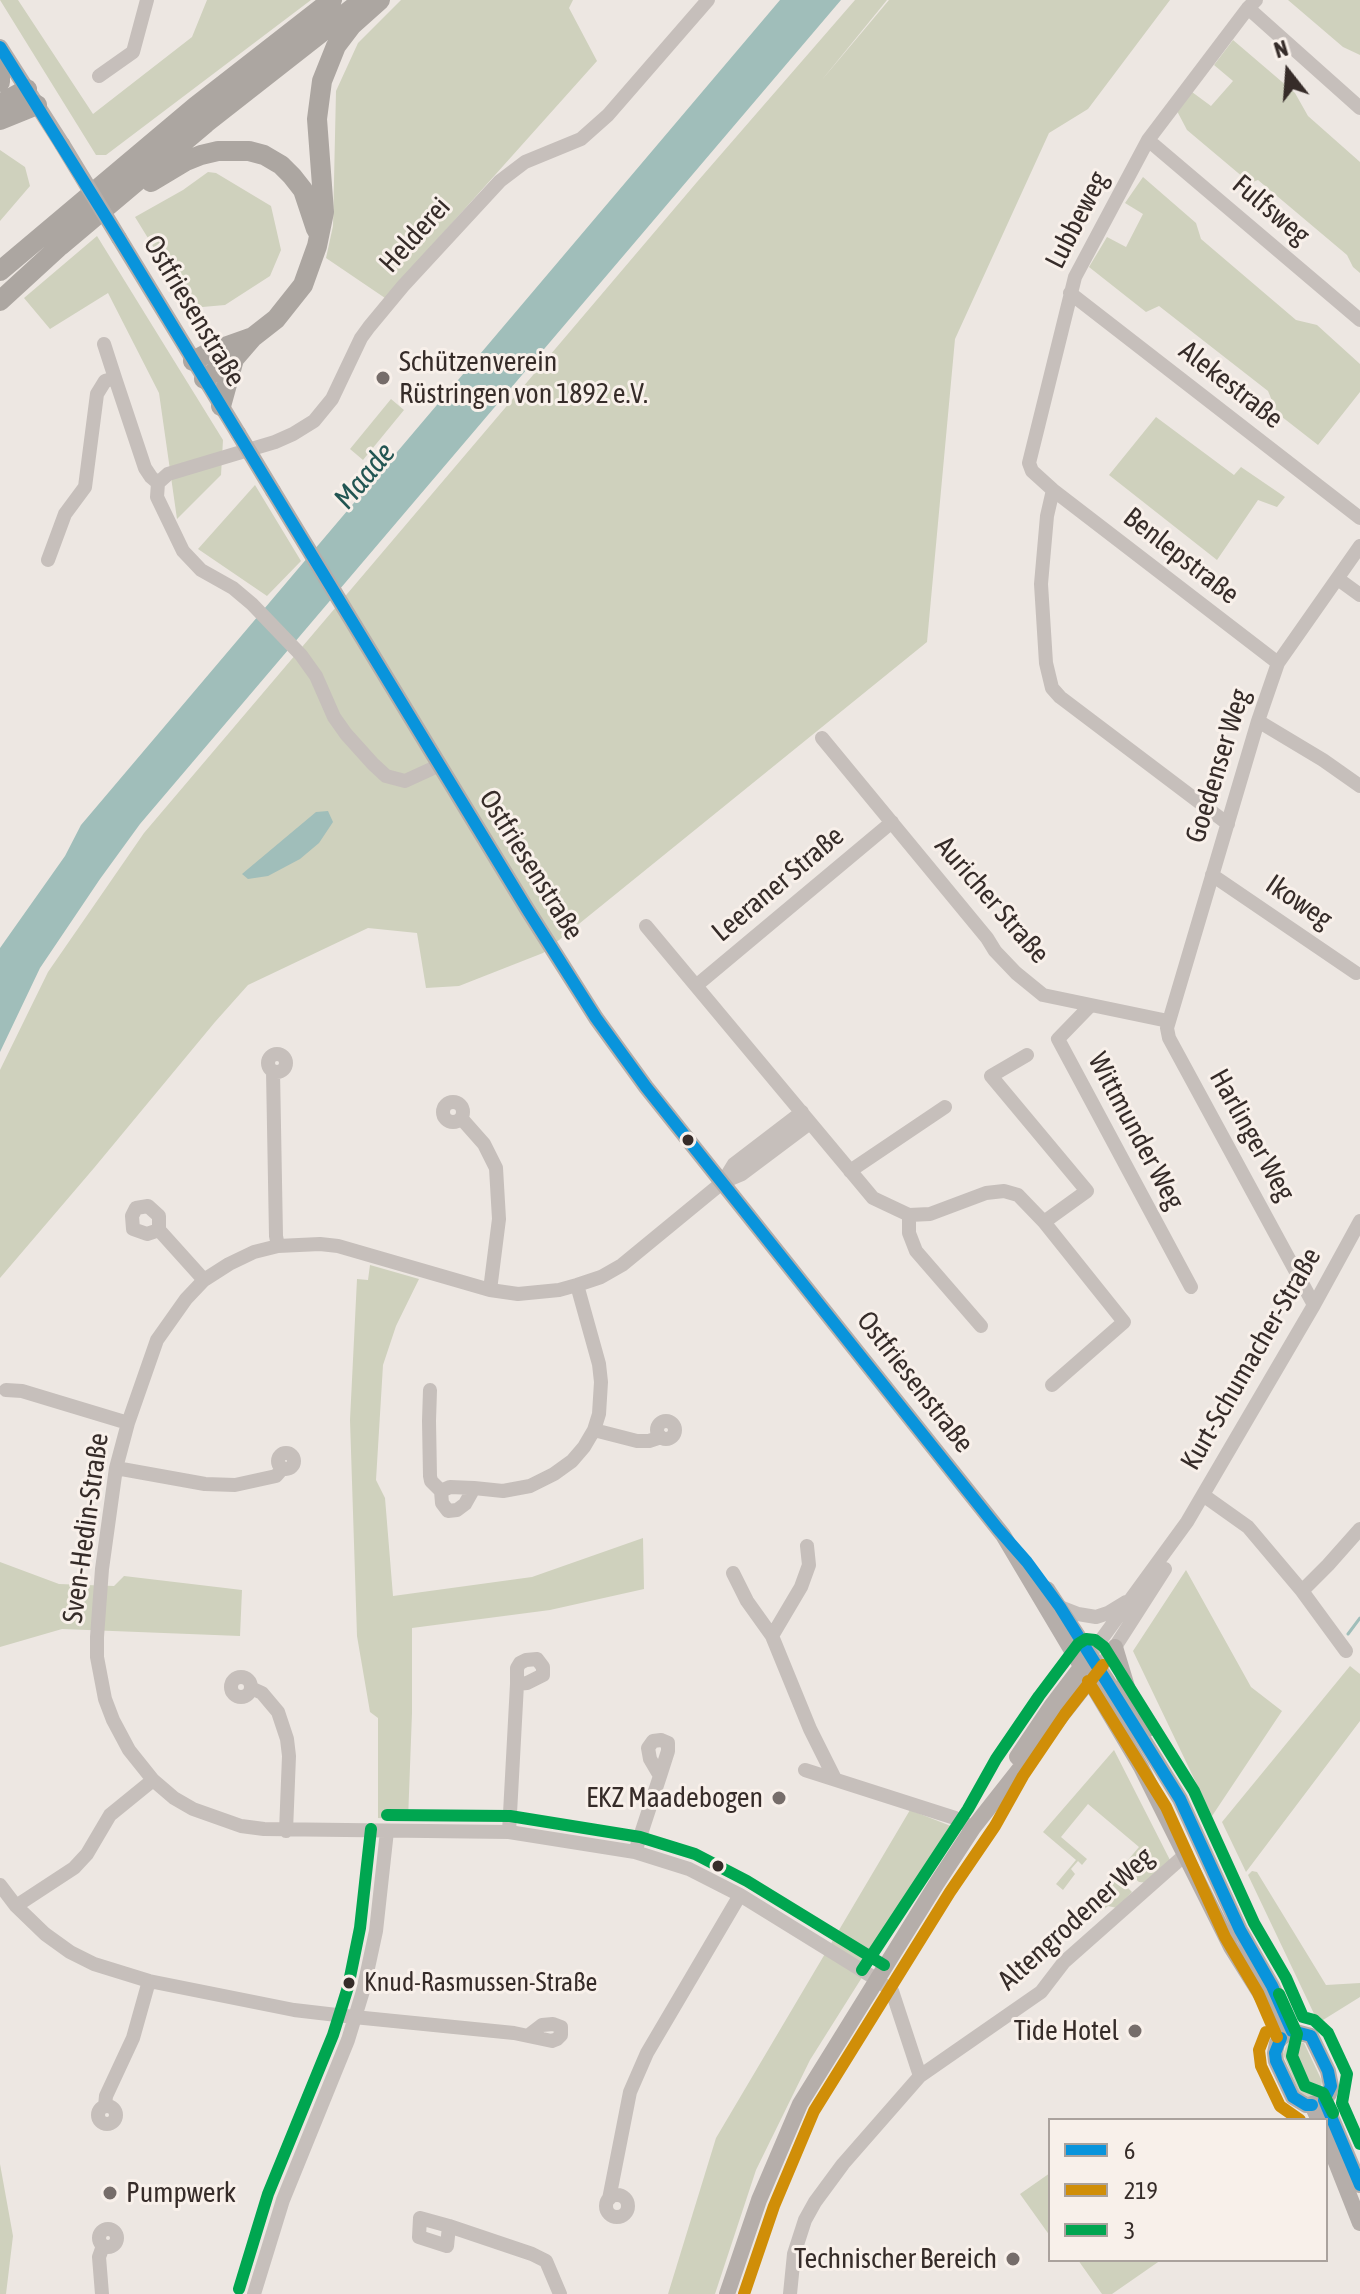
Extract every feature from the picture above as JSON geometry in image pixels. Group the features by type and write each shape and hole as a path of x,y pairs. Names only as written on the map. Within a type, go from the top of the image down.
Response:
{"highway":[{"path":"0,271 9,258 332,0"},
{"path":"0,301 206,123 363,0"},
{"path":"221,406 234,359 253,337 276,319 303,285 312,263 324,212 317,119 322,81 344,35 380,0"},
{"path":"0,59 0,82"},
{"path":"0,104 32,97"},
{"path":"0,120 32,97"},
{"path":"60,246 85,236 156,179 186,161 218,151 234,150 264,155 292,176 309,204 318,237"},
{"path":"199,370 208,353 253,337"},
{"path":"199,370 234,359"}],"main road":[{"name":"Ostfriesenstraße","path":"0,47 596,1018 646,1087 1003,1535 1090,1667"},
{"path":"1003,1535 1060,1607 1090,1667 1106,1708 1141,1767 1217,1919 1287,2034"},
{"path":"1115,1647 1128,1690 1240,1930 1272,1986 1287,2034 1275,2053 1282,2073 1293,2097 1318,2108 1329,2094 1331,2078 1311,2036 1287,2034"},
{"path":"1090,1667 1180,1799"},
{"name":"Kurt-Schumacher-Straße","path":"977,1822 1059,1719 1090,1667"},
{"name":"Kurt-Schumacher-Straße","path":"727,2294 759,2200 800,2104 1009,1768 1052,1705 1090,1667"},
{"path":"1059,1719 1086,1706 1106,1708"},
{"path":"1328,2126 1360,2185"},
{"path":"1328,2142 1360,2223"}],"street":[{"path":"99,76 133,52 147,0"},
{"name":"Helderei","path":"158,483 168,474 275,442 314,421 332,399 369,327 500,181 525,162 581,139 608,115 708,0"},
{"path":"1252,4 1360,108"},
{"name":"Lubbeweg","path":"1053,490 1032,471 1029,463 1075,277 1148,140 1252,4"},
{"name":"Fulfsweg","path":"1148,140 1360,320"},
{"name":"Alekestraße","path":"1070,293 1360,518"},
{"path":"104,344 145,468 158,483 157,497 183,551 201,570 233,588 252,604 301,655 316,676 324,699 346,734 386,776 405,781 440,765"},
{"path":"48,560 65,514 85,487 97,394 105,381 115,378"},
{"path":"1053,490 1047,516 1041,584 1046,663 1052,688 1228,824"},
{"name":"Benlepstraße","path":"1053,490 1278,663"},
{"name":"Goedenser Weg","path":"1168,1021 1278,663 1360,546"},
{"path":"1338,579 1360,595"},
{"path":"1258,721 1360,786"},
{"name":"Auricher Straße","path":"822,738 1016,973 1043,995 1168,1021"},
{"name":"Leeraner Straße","path":"697,985 892,822"},
{"name":"Ikoweg","path":"1212,875 1356,973"},
{"path":"646,926 873,1198 909,1215 930,1214 986,1193 1004,1191 1018,1195 1044,1222 1124,1322 1052,1385"},
{"name":"Wittmunder Weg","path":"1090,1006 1058,1039 1191,1287"},
{"name":"Harlinger Weg","path":"1168,1021 1169,1038 1314,1305"},
{"path":"1027,1055 991,1076 1087,1191 1044,1222"},
{"path":"273,1071 278,1246"},
{"path":"850,1171 945,1107"},
{"name":"Sven-Hedin-Straße","path":"806,1117 742,1174 723,1182 622,1265 601,1277 559,1290 518,1294 490,1290 338,1246 310,1244 278,1246 241,1258 204,1280 186,1299 157,1340 128,1423 116,1468 102,1569 97,1657 100,1679 113,1720 129,1750 153,1780 174,1798 217,1819 241,1826 286,1831 509,1832 635,1852 689,1869 740,1895 876,1979"},
{"path":"461,1118 484,1144 496,1168 499,1219 490,1290"},
{"path":"909,1215 909,1233 916,1251 981,1326"},
{"name":"Kurt-Schumacher-Straße","path":"1090,1667 1133,1598 1187,1522 1360,1221"},
{"path":"159,1230 204,1280"},
{"path":"1298,1272 1330,1276"},
{"path":"441,1491 450,1487 503,1491 530,1486 554,1474 578,1454 594,1430 599,1414 599,1364 577,1285"},
{"path":"430,1390 431,1481 441,1491 442,1503 448,1511 457,1510 465,1504 474,1488"},
{"path":"2,1391 22,1391 128,1423"},
{"path":"594,1430 637,1441 661,1437"},
{"path":"116,1468 205,1484 235,1485 276,1476 283,1468"},
{"path":"1203,1495 1248,1527 1302,1591 1346,1651"},
{"name":"Kurt-Schumacher-Straße","path":"1090,1667 1115,1647 1180,1545 1187,1522"},
{"path":"1302,1591 1360,1529"},
{"path":"772,1636 801,1587 809,1565 807,1546"},
{"path":"733,1573 747,1601 772,1636 810,1729 835,1779"},
{"path":"1060,1607 1087,1617 1096,1617 1133,1598"},
{"path":"509,1832 517,1684"},
{"path":"251,1688 262,1693 278,1712 287,1739 286,1831"},
{"path":"805,1770 955,1818 977,1822"},
{"path":"635,1852 660,1776"},
{"path":"16,1906 74,1868 87,1854 110,1815 153,1780"},
{"path":"254,2294 283,2200 348,2040 376,1931 387,1831"},
{"name":"Altengrodener Weg","path":"790,2294 794,2254 805,2220 815,2202 843,2164 920,2076 1041,1992 1064,1962 1186,1854"},
{"path":"0,1885 16,1906 45,1934 70,1952 94,1964 149,1981 294,2010 529,2035"},
{"path":"609,2199 630,2092 647,2053 740,1895"},
{"path":"876,1979 892,1991 920,2076"},
{"path":"105,2106 106,2096 133,2038 149,1981"},
{"path":"449,2226 546,2261 560,2294"},
{"path":"102,2294 99,2257 103,2246"}],"green space":[{"path":"0,0 18,0 93,114 192,37 207,0 311,0 106,155 96,155"},
{"path":"401,0 573,0 569,8 597,61 385,298 326,258 333,226 336,91 358,43"},
{"path":"855,0 887,0 821,81 889,0 1170,0 1088,109 1049,133 955,339 927,642 543,953 459,986 426,988 417,933 368,928 248,985 0,1278 0,1070 48,972 144,833"},
{"path":"1288,0 1360,0 1360,55 1343,47"},
{"path":"1233,40 1295,93 1308,116 1360,162 1360,273 1347,255 1258,180 1250,183 1187,130 1177,111 1192,92 1211,106 1233,81 1214,65"},
{"path":"0,150 25,167 30,186 0,221"},
{"path":"208,172 216,173 271,206 281,250 270,276 225,305 191,308 135,217"},
{"path":"1143,177 1196,223 1201,239 1296,320 1317,325 1360,364 1360,392 1318,445 1277,413 1268,391 1159,306 1146,312 1089,267 1107,237 1126,247 1143,214 1125,203"},
{"path":"97,236 223,440 221,475 177,519 159,393 108,293 50,329 24,298"},
{"path":"391,399 404,410 363,460 350,449"},
{"path":"1156,417 1234,475 1241,467 1285,497 1277,507 1258,500 1217,560 1109,475"},
{"path":"255,485 301,561 267,596 198,549"},
{"path":"370,1265 419,1279 396,1326 383,1365 376,1480 385,1498 393,1596 532,1577 643,1538 644,1589 550,1610 412,1628 408,1820 378,1818 378,1718 370,1712 357,1636 350,1420 357,1279 368,1280"},
{"path":"0,1562 59,1584 114,1586 124,1576 242,1590 240,1636 62,1629 0,1647"},
{"path":"1186,1570 1251,1687 1282,1711 1212,1816 1133,1651"},
{"path":"1350,1666 1360,1674 1360,1721 1246,1872 1222,1822"},
{"path":"1114,1750 1170,1860 1150,1883 1139,1882 1122,1867 1139,1847 1088,1804 1061,1837 1087,1859 1082,1865 1078,1861 1071,1869 1075,1874 1063,1890 1056,1884 1076,1860 1043,1832"},
{"path":"910,1810 956,1828 810,2060 756,2170 715,2294 668,2294 716,2138"},
{"path":"1252,1871 1257,1872 1326,1985 1360,1983 1360,1997 1323,2020 1317,2020 1248,1875"},
{"path":"1112,1878 1132,1892 1117,1908 1108,1906 1102,1911 1092,1902"},
{"path":"1292,2041 1304,2043 1322,2081 1321,2089 1314,2096 1299,2092 1283,2054 1287,2044"},
{"path":"0,2164 13,2236 6,2294 0,2294"},
{"path":"1048,2174 1048,2233 1020,2194"},
{"path":"1079,2262 1158,2262 1112,2294 1102,2294"}],"water":[{"path":"780,0 841,0 140,824 40,968 0,1052 0,948 65,856 81,825"},
{"path":"328,811 333,822 319,843 300,859 268,876 248,879 242,874 316,812"}],"waterway":[{"path":"1348,1634 1360,1618"}],"transit line":[{"name":"6","path":"0,47 596,1018 646,1087 1060,1607 1180,1799 1240,1930 1272,1986 1292,2031"},
{"name":"3","path":"862,1970 1039,1696 1078,1644 1086,1639 1095,1640 1104,1647 1194,1791 1254,1923 1286,1978 1303,2017 1314,2020 1328,2033 1347,2074 1342,2103 1360,2144"},
{"name":"219","path":"744,2294 774,2206 814,2111 950,1892 995,1826 1023,1776 1103,1665"},
{"name":"219","path":"1088,1681 1166,1807 1225,1937 1258,1993 1277,2037"},
{"name":"3","path":"387,1815 510,1816 640,1837 695,1854 747,1881 884,1965"},
{"name":"3","path":"239,2289 268,2194 333,2035 348,1987 360,1928 371,1829"},
{"name":"3","path":"1279,1994 1297,2034 1292,2056 1305,2086 1323,2093 1333,2113"},
{"name":"6","path":"1292,2031 1311,2036 1328,2071 1331,2086 1324,2100"},
{"name":"219","path":"1266,2032 1259,2050 1261,2066 1280,2106 1297,2118"},
{"name":"6","path":"1281,2038 1275,2053 1276,2061 1293,2097 1312,2105"},
{"name":"6","path":"1324,2100 1360,2185"}],"place":[{"name":"Schützenverein Rüstringen von 1892 e.V.","path":"383,378"},
{"name":"EKZ Maadebogen","path":"779,1798"},
{"name":"Knud-Rasmussen-Straße","path":"349,1983"},
{"name":"Tide Hotel","path":"1135,2031"},
{"name":"Pumpwerk","path":"110,2193"},
{"name":"Technischer Bereich","path":"1013,2259"}],"water label":[{"name":"Maade","path":"365,476"}]}
